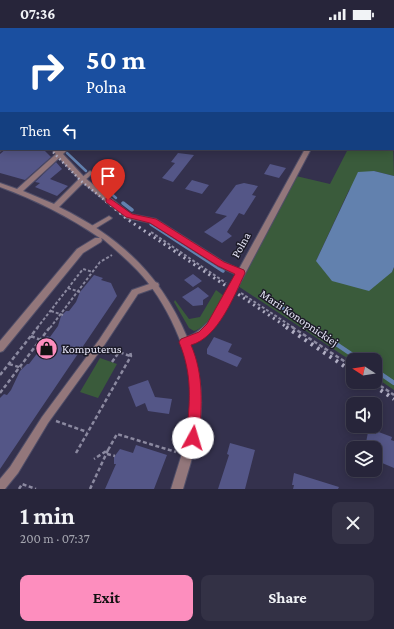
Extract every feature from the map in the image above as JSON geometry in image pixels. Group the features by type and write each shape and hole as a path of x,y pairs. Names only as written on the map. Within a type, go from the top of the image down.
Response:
{"street":[{"name":"Polna","path":"185,342 194,340 202,335 210,326 307,150"},
{"path":"19,191 57,152 83,179 129,216 153,221 221,264 240,273"},
{"path":"54,208 83,179"},
{"path":"0,185 19,191 91,228 100,238 132,260 155,285 176,321 190,355 197,397 193,438 177,489"},
{"path":"0,348 80,250 100,238"}],"lane":[{"path":"83,179 90,173"},
{"path":"91,228 109,218"},
{"path":"0,487 14,470 47,418 102,342 135,292 155,285"}],"path":[{"name":"Marii Konopnickiej","path":"138,218 140,224 232,288 346,362"},
{"path":"0,393 21,368 100,262 114,253"},
{"path":"0,376 83,269 93,272"},
{"path":"68,288 79,291"},
{"path":"51,311 62,314"},
{"path":"31,336 42,340"},
{"path":"76,453 131,356 130,351"},
{"path":"112,362 119,352 131,356"},
{"path":"9,364 21,368"},
{"path":"382,387 394,395"},
{"path":"47,418 88,432"},
{"path":"90,489 117,434 177,453"},
{"path":"107,452 115,456"},
{"path":"94,459 107,452"},
{"path":"19,489 22,484 36,489"}],"green space":[{"path":"347,150 393,150 394,176 374,171 349,190 316,261 392,272 394,267 394,390 382,382 382,353 346,353 346,357 238,286 296,176 330,184"},
{"path":"216,290 224,296 208,322 194,331 189,328 174,302 175,300 189,319 200,317"},
{"path":"100,358 117,364 98,398 80,392"}],"water":[{"path":"374,171 394,176 394,267 392,272 369,291 332,281 316,261 358,172"}],"building":[{"path":"5,150 44,150 51,157 25,180 0,173 0,154"},
{"path":"178,153 194,155 173,182 162,178 175,163 171,162"},
{"path":"56,162 62,169 50,179 68,186 57,196 35,187 40,183 35,182"},
{"path":"270,164 286,168 279,178 264,174"},
{"path":"192,180 209,185 202,194 185,189"},
{"path":"244,183 258,186 252,195 256,196 244,215 239,213 227,232 232,236 222,243 204,232 227,216 215,213 236,185"},
{"path":"193,274 202,281 193,287 184,280"},
{"path":"94,275 103,278 101,280 111,283 117,296 0,469 0,398 4,394 7,395 11,390 20,371 27,364 29,364 39,351 41,343 47,336 50,337 58,326 61,316 66,311 69,311 76,302 80,292"},
{"path":"198,287 209,296 203,300 203,305 193,306 182,297"},
{"path":"214,337 232,344 228,352 242,358 237,367 207,354 207,349"},
{"path":"148,380 155,397 172,399 169,414 148,411 145,403 136,407 128,387"},
{"path":"368,433 381,433 392,437 391,440 394,441 394,468 382,463 382,441 366,441"},
{"path":"230,443 255,450 245,489 218,489 229,455 227,454"},
{"path":"136,445 167,455 154,489 105,489 116,464 114,464 114,457 120,449 133,453"},
{"path":"294,473 339,487 338,489 293,489 294,485 292,485"}],"waterway":[{"path":"67,153 86,171"},
{"path":"94,178 116,198"},
{"path":"123,203 132,210"},
{"path":"151,224 223,271"},
{"path":"271,300 312,328"},
{"path":"311,327 350,353"},
{"path":"382,375 394,383"}],"railway":[{"path":"51,150 81,181 107,202"},
{"path":"106,201 127,219 288,328"},
{"path":"286,327 346,367"},
{"path":"379,389 394,399"}],"place":[{"name":"Komputerus","path":"47,349"}],"route":[{"path":"108,200 129,216 153,221 221,264 240,273 224,304 210,326 202,335 194,340 185,342 190,355 197,397 193,438"}]}
